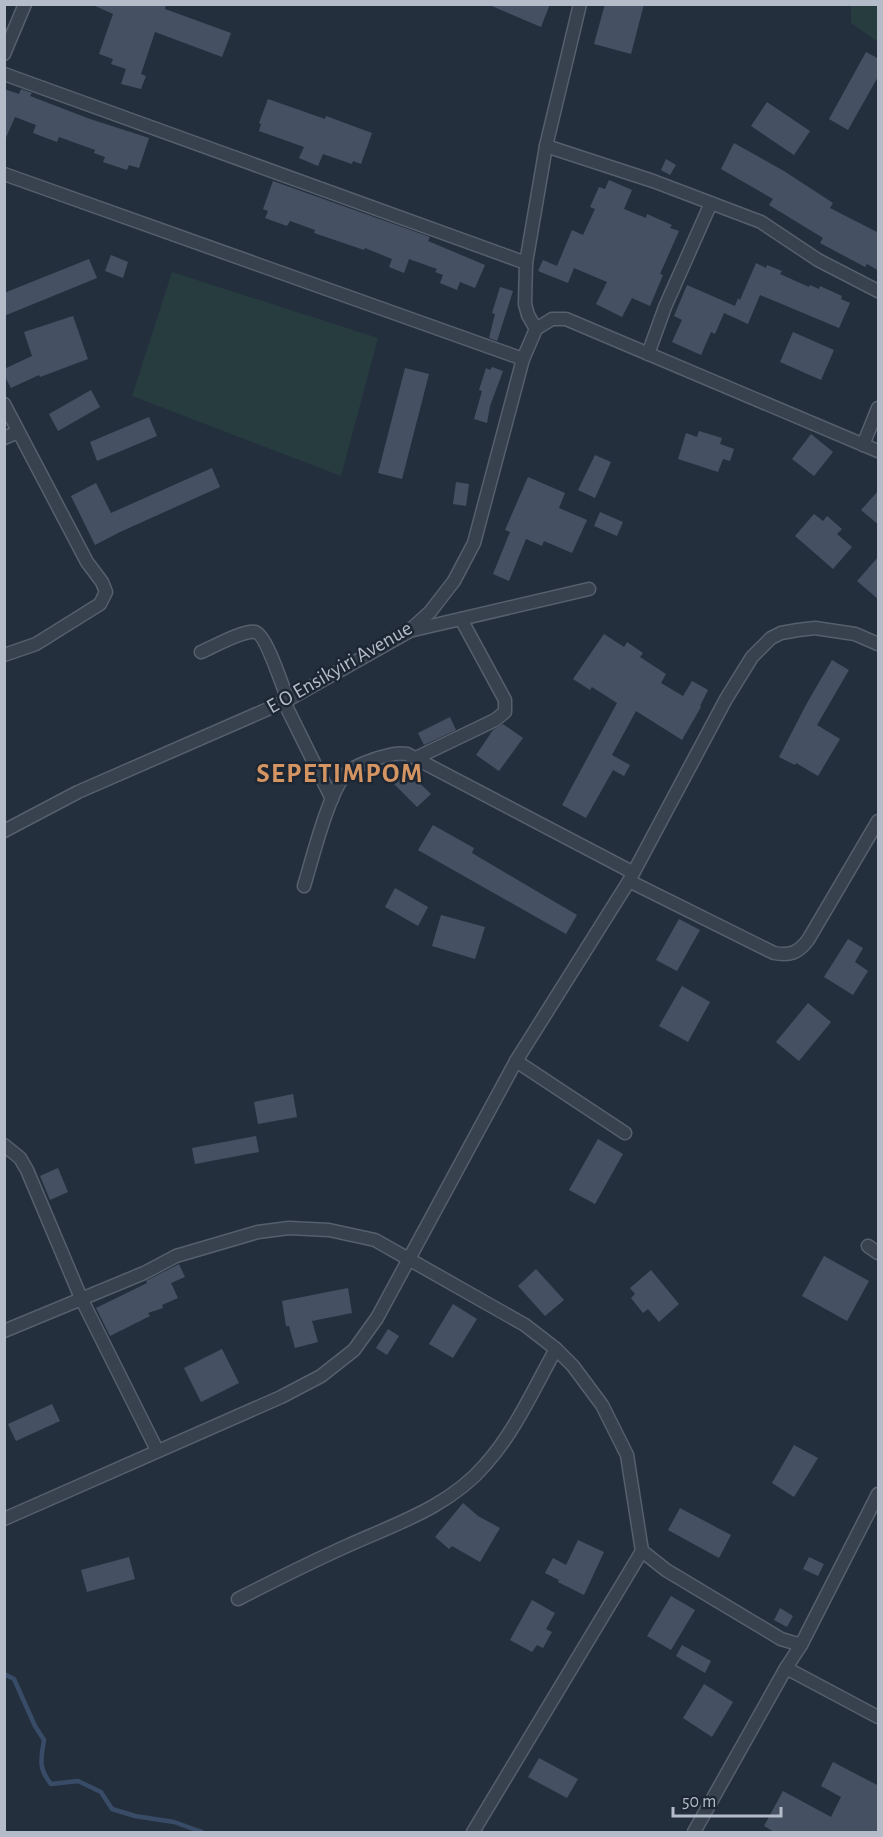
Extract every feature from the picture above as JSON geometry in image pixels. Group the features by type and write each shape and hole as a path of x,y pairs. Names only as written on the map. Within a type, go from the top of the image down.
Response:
{"street":[{"path":"4,54 25,4"},
{"path":"580,4 546,146 526,262 525,304 528,315 536,328 552,319 566,319 879,451"},
{"path":"4,74 526,262"},
{"path":"546,146 653,181 761,222 819,260 879,291"},
{"path":"4,174 523,359"},
{"path":"648,354 665,307 711,203"},
{"name":"E O Ensikyiri Avenue","path":"4,831 78,792 286,701 408,632 430,612 454,581 474,543 523,359 536,328"},
{"path":"4,404 87,562 102,582 106,592 100,604 36,644 4,655"},
{"path":"863,445 879,408"},
{"path":"4,438 18,432"},
{"path":"408,632 589,589"},
{"path":"416,758 495,720 505,712 505,700 461,619"},
{"path":"4,1518 281,1397 321,1376 354,1350 377,1318 516,1060 630,877 726,699 752,657 771,638 781,633 815,628 855,634 879,644"},
{"path":"201,652 246,633 255,632 261,635 286,701 332,799"},
{"path":"304,886 332,799 340,782 356,766 393,753 407,754 416,758 630,877 774,953 793,954 801,949 879,822"},
{"path":"516,1060 624,1133"},
{"path":"4,1145 20,1158 27,1170 81,1298 157,1450"},
{"path":"4,1331 144,1273 176,1256 258,1232 289,1228 329,1230 375,1240 410,1259 525,1325 556,1349 573,1366 602,1405 627,1455 642,1551 473,1833"},
{"path":"238,1599 300,1567 432,1508 470,1481 486,1464 510,1430 556,1349"},
{"path":"694,1833 801,1645 879,1494"},
{"path":"642,1551 666,1570 782,1639 801,1645"},
{"path":"786,1668 879,1717"}],"green space":[{"path":"851,5 878,5 878,42 851,23"},
{"path":"172,272 378,338 341,476 132,396"}],"building":[{"path":"91,4 166,4 165,9 231,33 222,57 155,32 141,74 146,76 141,89 121,84 126,69 111,64 113,59 99,54 113,14"},
{"path":"487,4 550,4 541,27"},
{"path":"605,4 644,4 631,54 594,44"},
{"path":"866,52 879,59 879,75 848,130 829,119"},
{"path":"4,89 19,94 21,89 32,93 30,96 90,119 149,138 139,168 129,165 127,170 103,162 105,157 94,153 95,150 59,137 57,142 33,133 36,125 15,117 4,142"},
{"path":"268,99 325,119 326,116 372,133 361,164 353,161 352,164 323,154 318,166 299,158 304,147 259,131 261,124 259,123"},
{"path":"767,102 810,131 794,155 751,126"},
{"path":"734,143 784,171 833,203 830,208 879,233 879,271 867,264 865,267 820,243 823,238 769,205 773,199 721,169"},
{"path":"666,159 676,165 670,175 661,170"},
{"path":"609,180 632,190 624,209 646,218 647,214 672,225 670,228 679,231 660,274 663,275 650,306 632,298 622,317 596,304 607,282 574,268 568,283 538,271 543,260 557,266 572,230 583,235 595,209 590,207 599,187 605,189"},
{"path":"273,181 430,237 428,241 485,265 475,288 460,282 457,290 440,283 443,275 435,272 437,269 409,259 404,273 389,267 392,259 365,248 364,250 314,233 315,230 290,221 287,226 265,218 268,211 263,209"},
{"path":"111,255 128,262 123,278 105,271"},
{"path":"89,259 97,278 4,316 4,293"},
{"path":"756,263 766,268 767,265 782,271 780,274 809,287 810,285 819,289 820,286 842,296 841,299 850,303 839,328 760,295 748,324 724,313 715,334 711,332 701,355 672,342 682,320 674,316 687,285 735,306 738,298 740,300"},
{"path":"500,287 513,291 497,341 489,338 495,314 492,313"},
{"path":"73,316 88,359 40,377 39,375 11,388 4,375 4,369 32,356 24,332"},
{"path":"793,332 834,350 821,380 780,362"},
{"path":"492,367 503,371 490,406 487,423 474,419 486,368 490,370"},
{"path":"405,368 429,374 402,479 378,473"},
{"path":"91,390 100,407 58,431 49,414"},
{"path":"149,417 157,436 97,461 90,442"},
{"path":"699,431 722,438 720,444 734,449 730,461 723,459 718,472 678,459 686,433 697,437"},
{"path":"811,434 833,452 814,476 792,459"},
{"path":"595,455 611,462 595,498 578,490"},
{"path":"212,468 220,487 95,545 71,496 96,483 111,513"},
{"path":"528,477 565,493 559,508 587,520 572,553 544,541 542,546 526,539 509,581 493,574 510,532 505,530"},
{"path":"456,482 469,484 466,506 453,504"},
{"path":"879,490 879,525 861,510"},
{"path":"600,512 623,522 617,536 594,526"},
{"path":"814,514 823,521 827,516 842,529 837,534 852,547 833,569 795,536"},
{"path":"879,556 879,600 857,581"},
{"path":"604,634 624,647 627,642 643,653 640,657 666,674 661,683 683,696 692,681 708,690 682,740 636,711 612,755 630,765 624,776 613,770 586,818 562,805 617,703 592,687 590,690 573,679"},
{"path":"832,660 849,670 817,725 840,739 818,776 796,763 795,765 779,757"},
{"path":"450,717 456,730 424,745 418,733"},
{"path":"503,724 523,738 499,771 476,755 493,730"},
{"path":"407,771 431,794 417,807 394,784"},
{"path":"433,825 474,848 472,853 577,915 566,934 418,850"},
{"path":"395,888 428,907 418,926 385,907"},
{"path":"441,915 485,927 475,959 432,946"},
{"path":"679,919 700,930 677,971 656,960"},
{"path":"848,939 863,948 855,962 868,971 853,995 824,977"},
{"path":"682,986 710,1002 688,1042 659,1026"},
{"path":"808,1003 831,1022 799,1061 776,1042"},
{"path":"293,1094 297,1117 258,1124 254,1102"},
{"path":"256,1136 259,1152 195,1164 192,1148"},
{"path":"598,1139 623,1154 595,1204 569,1190"},
{"path":"58,1168 68,1192 50,1200 40,1176"},
{"path":"824,1256 869,1281 847,1321 802,1296"},
{"path":"179,1264 185,1277 171,1283 178,1298 162,1305 163,1308 148,1313 150,1316 110,1336 96,1308"},
{"path":"536,1269 564,1300 545,1316 518,1286"},
{"path":"651,1270 679,1304 659,1322 648,1309 643,1313 631,1298 635,1294 630,1288"},
{"path":"348,1288 352,1313 312,1321 318,1342 295,1348 289,1326 286,1326 282,1301"},
{"path":"453,1304 477,1319 453,1358 429,1344"},
{"path":"388,1329 399,1336 387,1355 376,1348"},
{"path":"222,1349 239,1383 201,1402 184,1368"},
{"path":"52,1404 60,1421 16,1441 8,1424"},
{"path":"794,1445 818,1458 794,1497 772,1483"},
{"path":"463,1503 478,1516 500,1528 480,1562 452,1546 449,1549 435,1537"},
{"path":"680,1508 731,1535 719,1558 668,1530"},
{"path":"578,1540 604,1552 584,1595 545,1573 553,1558 566,1565"},
{"path":"129,1557 135,1579 87,1592 81,1570"},
{"path":"809,1557 824,1564 818,1576 803,1569"},
{"path":"671,1596 695,1610 671,1650 647,1636"},
{"path":"532,1600 555,1613 546,1629 552,1632 543,1648 537,1645 532,1652 510,1640"},
{"path":"780,1608 793,1616 787,1627 774,1620"},
{"path":"682,1645 711,1661 705,1673 676,1656"},
{"path":"704,1684 733,1702 712,1737 683,1718"},
{"path":"539,1758 578,1779 567,1798 528,1777"},
{"path":"833,1762 879,1786 879,1833 776,1833 764,1826 783,1791 831,1817 841,1797 821,1786"}],"waterway":[{"path":"4,1674 14,1679 35,1726 44,1740 42,1768 51,1784 78,1781 101,1792 112,1809 135,1816 174,1822 202,1832"}],"district":[{"name":"SEPETIMPOM","path":"340,773"}]}
